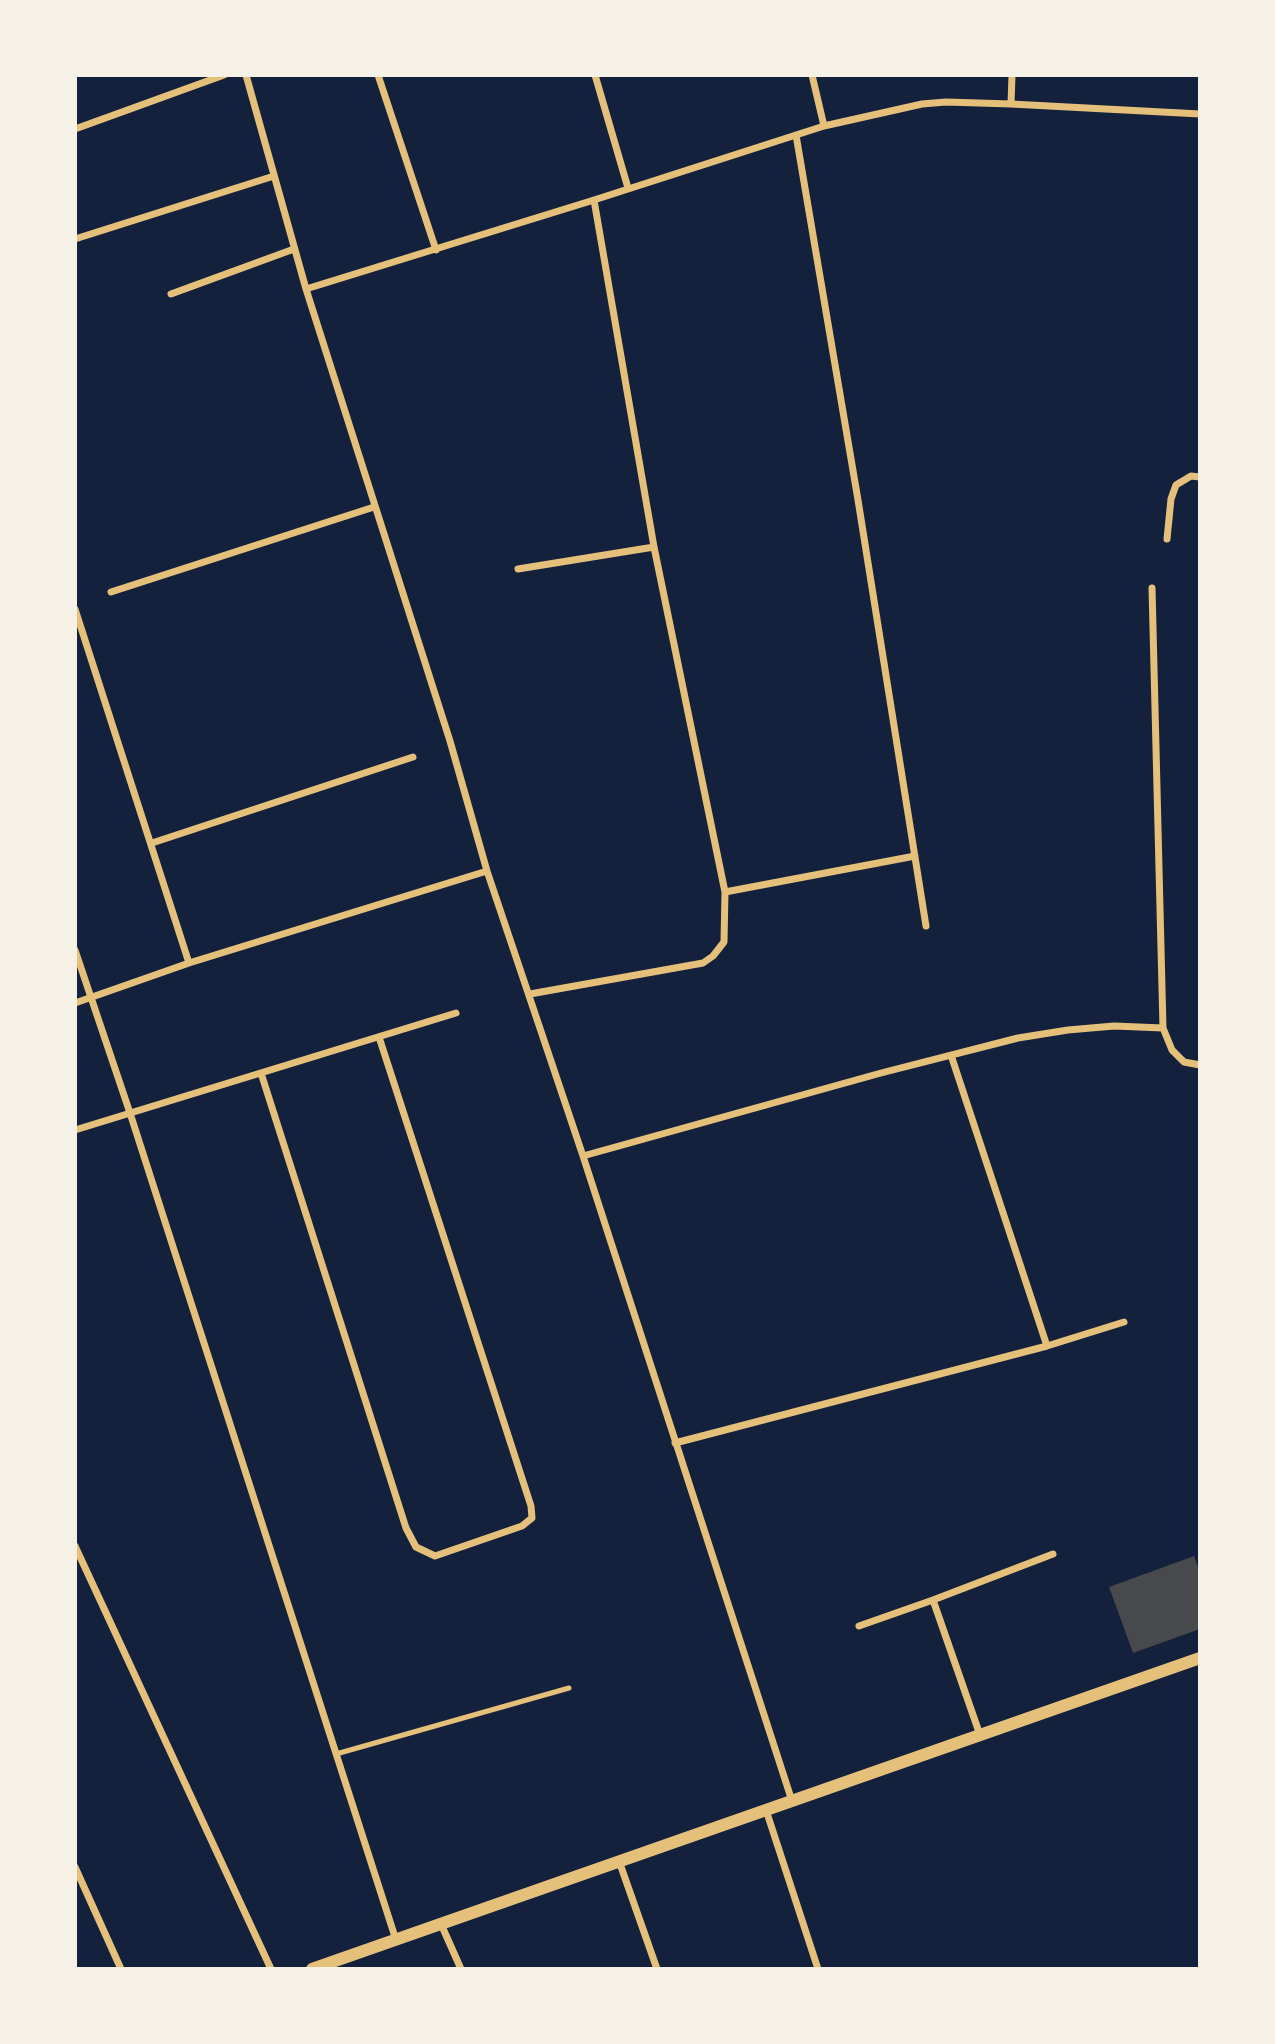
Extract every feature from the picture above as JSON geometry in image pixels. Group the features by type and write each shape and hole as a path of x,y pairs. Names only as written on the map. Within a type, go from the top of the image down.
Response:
{"street":[{"path":"75,129 224,75"},
{"path":"246,75 306,289 450,741 487,872 530,994 792,1801"},
{"path":"378,75 436,250"},
{"path":"595,75 628,188"},
{"path":"812,75 824,126"},
{"path":"1011,104 1012,75"},
{"path":"306,289 594,201 824,126 922,104 1011,104 1200,114"},
{"path":"796,135 856,487 926,926"},
{"path":"75,239 274,176"},
{"path":"530,994 703,963 713,956 724,942 725,892 654,547 594,201"},
{"path":"171,293 294,249"},
{"path":"1167,539 1171,499 1176,485 1191,476 1200,477"},
{"path":"111,592 374,507"},
{"path":"518,569 654,547"},
{"path":"1152,587 1163,1028 1172,1050 1184,1062 1200,1065"},
{"path":"75,609 189,964"},
{"path":"152,843 413,757"},
{"path":"725,892 915,856"},
{"path":"75,1003 189,964 487,872"},
{"path":"75,950 396,1940"},
{"path":"75,1130 456,1013"},
{"path":"583,1156 1018,1038 1114,1026 1163,1028"},
{"path":"261,1073 405,1528 416,1547 435,1556 522,1526 532,1518 531,1506 379,1037"},
{"path":"951,1055 1047,1346"},
{"path":"676,1443 1047,1346 1124,1322"},
{"path":"75,1546 271,1969"},
{"path":"859,1626 1052,1554"},
{"path":"933,1600 980,1735"},
{"path":"312,1969 1200,1658"},
{"path":"766,1810 818,1969"},
{"path":"619,1861 657,1969"},
{"path":"75,1867 121,1969"},
{"path":"441,1924 461,1969"}],"lane":[{"path":"336,1754 569,1688"}],"building":[{"path":"1194,1556 1200,1573 1200,1629 1133,1653 1109,1587"}]}
